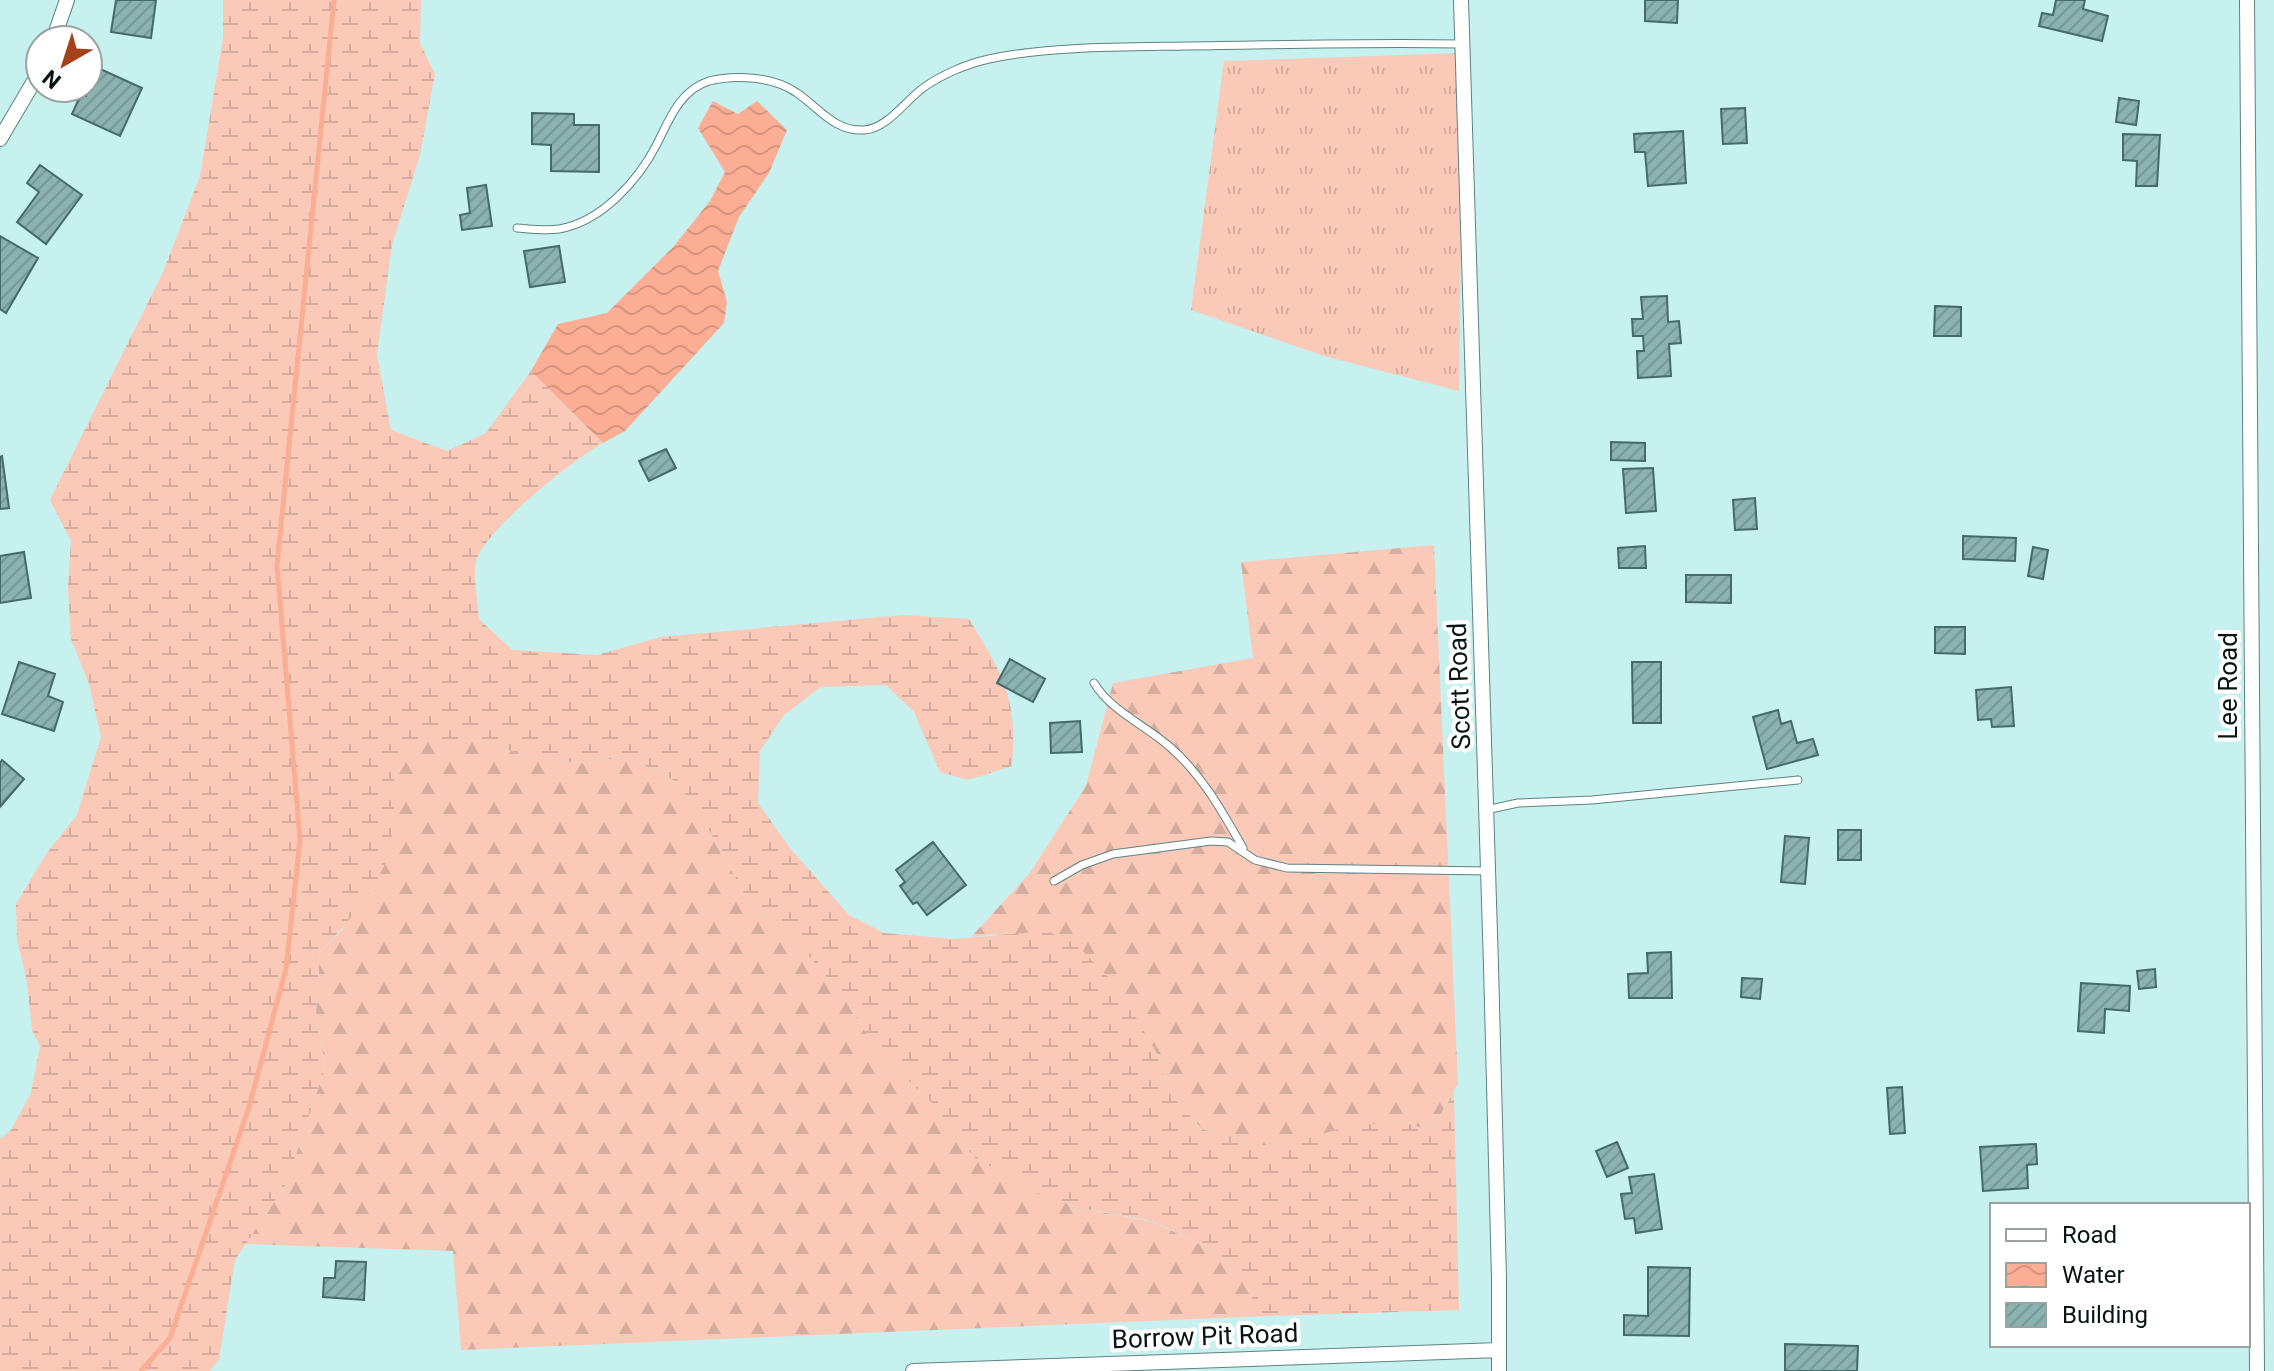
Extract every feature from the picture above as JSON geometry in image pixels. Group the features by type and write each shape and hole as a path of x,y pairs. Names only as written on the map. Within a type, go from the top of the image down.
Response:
{"street":[{"path":"59,24 67,0"},
{"name":"Scott Road","path":"1461,0 1488,871 1499,1371"},
{"name":"Lee Road","path":"2247,0 2257,1371"},
{"path":"0,139 24,98"},
{"name":"Borrow Pit Road","path":"913,1371 1117,1367 1499,1350"}],"lane":[{"path":"517,228 557,229 594,216 639,173 684,96 697,86 718,80 762,79 777,83 795,91 834,124 863,130 885,122 923,88 943,76 987,59 1022,53 1161,47 1463,44"},
{"path":"1094,683 1102,697 1169,745 1193,769 1245,851"},
{"path":"1486,810 1518,803 1592,800 1798,780"},
{"path":"1054,881 1082,865 1113,854 1211,841 1228,842 1255,860 1287,868 1488,871"}],"green space":[{"path":"223,0 421,0 420,43 435,74 420,155 392,245 377,355 391,430 447,451 486,433 531,371 603,443 531,497 482,549 475,568 479,619 512,650 597,655 661,637 903,615 969,619 1006,688 1013,722 1012,766 968,780 940,772 914,712 886,685 821,687 784,715 760,751 758,803 790,848 849,915 884,933 953,939 1047,931 1076,944 1119,988 1156,1052 1168,1092 1202,1129 1275,1148 1346,1127 1400,1121 1431,1131 1454,1092 1459,1310 1242,1317 1258,1286 1216,1252 1152,1221 1080,1208 1038,1193 974,1157 933,1104 875,1048 848,1002 808,955 750,904 710,832 677,782 628,757 580,763 530,757 471,739 427,739 395,767 394,817 384,866 355,912 320,952 316,1012 325,1068 286,1184 235,1260 219,1360 210,1371 0,1371 0,1139 11,1130 31,1093 40,1046 32,1030 27,982 17,939 16,904 46,854 77,815 101,737 89,684 71,639 68,588 71,541 50,500 164,270 200,176 223,38"},
{"path":"1463,53 1459,391 1324,356 1191,310 1224,61"},
{"path":"1434,545 1458,1084 1431,1131 1400,1121 1275,1148 1202,1129 1168,1092 1156,1052 996,934 971,937 1029,874 1086,786 1113,683 1253,658 1241,562"},
{"path":"427,739 471,739 530,757 580,763 628,757 677,782 710,832 750,904 808,955 848,1002 875,1048 933,1104 974,1157 1038,1193 1080,1208 1153,1222 1216,1252 1258,1286 1242,1317 461,1350 453,1251 245,1244 286,1184 325,1068 316,1012 320,952 342,930 391,832 395,767"}],"water":[{"path":"713,101 738,114 757,101 787,130 769,173 739,217 718,271 727,302 724,323 625,431 603,443 531,371 558,324 607,313 674,246 710,201 725,172 698,128"}],"building":[{"path":"116,0 156,0 151,38 111,32"},
{"path":"1645,0 1678,0 1677,23 1645,21"},
{"path":"2056,0 2085,0 2083,9 2108,16 2102,41 2039,26 2042,13 2053,15"},
{"path":"104,71 142,88 120,136 72,114 76,104 104,104"},
{"path":"2119,98 2139,101 2136,125 2116,122"},
{"path":"1745,108 1747,143 1723,144 1721,109"},
{"path":"532,113 574,114 574,125 599,125 599,172 551,171 551,145 532,144"},
{"path":"1683,131 1686,183 1648,186 1645,152 1635,152 1634,134"},
{"path":"2123,134 2160,135 2157,186 2136,186 2137,161 2123,160"},
{"path":"40,165 82,195 46,244 17,222 39,192 27,183"},
{"path":"486,185 492,226 462,230 460,215 470,213 467,188"},
{"path":"0,236 38,258 6,313 0,309"},
{"path":"559,246 565,282 530,287 524,251"},
{"path":"1667,296 1668,322 1679,321 1681,343 1669,344 1671,376 1638,378 1637,351 1644,351 1643,336 1633,336 1632,319 1643,319 1641,297"},
{"path":"1935,306 1961,307 1961,336 1934,336"},
{"path":"1611,442 1645,443 1645,461 1611,460"},
{"path":"666,449 676,468 649,481 639,461"},
{"path":"0,457 9,508 0,509"},
{"path":"1653,468 1656,511 1626,513 1623,469"},
{"path":"1755,498 1757,529 1735,530 1733,500"},
{"path":"1963,536 2016,538 2015,561 1963,559"},
{"path":"1645,546 1646,568 1619,568 1618,548"},
{"path":"2033,547 2048,550 2043,579 2028,576"},
{"path":"24,552 31,598 0,603 0,556"},
{"path":"1686,575 1731,575 1731,603 1686,602"},
{"path":"1935,627 1965,627 1965,654 1935,653"},
{"path":"1010,659 1045,679 1033,702 997,683"},
{"path":"19,662 55,674 48,696 63,702 54,731 2,714"},
{"path":"1632,662 1661,662 1661,723 1633,723"},
{"path":"2011,687 2014,726 1992,727 1991,719 1978,720 1976,690"},
{"path":"1778,710 1781,724 1791,721 1797,743 1813,739 1818,755 1767,769 1753,717"},
{"path":"1080,721 1082,752 1051,753 1050,723"},
{"path":"2,760 24,779 0,807 0,763"},
{"path":"1838,830 1861,830 1861,860 1838,860"},
{"path":"1785,836 1809,838 1805,884 1781,882"},
{"path":"933,842 966,885 927,915 917,902 913,904 900,886 905,882 896,870"},
{"path":"1671,952 1672,998 1629,998 1628,974 1648,973 1647,953"},
{"path":"2155,969 2156,987 2139,989 2137,971"},
{"path":"1742,978 1762,979 1760,999 1741,997"},
{"path":"2081,983 2130,986 2129,1011 2105,1009 2104,1033 2078,1031"},
{"path":"1902,1087 1905,1133 1890,1134 1887,1088"},
{"path":"1617,1142 1628,1168 1607,1177 1596,1151"},
{"path":"2036,1144 2037,1164 2027,1165 2028,1188 1983,1191 1980,1147"},
{"path":"1654,1174 1662,1229 1636,1233 1634,1218 1625,1219 1621,1194 1632,1193 1629,1177"},
{"path":"336,1261 366,1262 364,1300 323,1297 324,1278 335,1278"},
{"path":"1648,1267 1690,1268 1689,1336 1624,1335 1624,1315 1648,1316"},
{"path":"1785,1344 1858,1346 1857,1371 1785,1371"}],"waterway":[{"path":"141,1371 170,1338 249,1107 286,969 300,840 277,565 334,0"}]}
